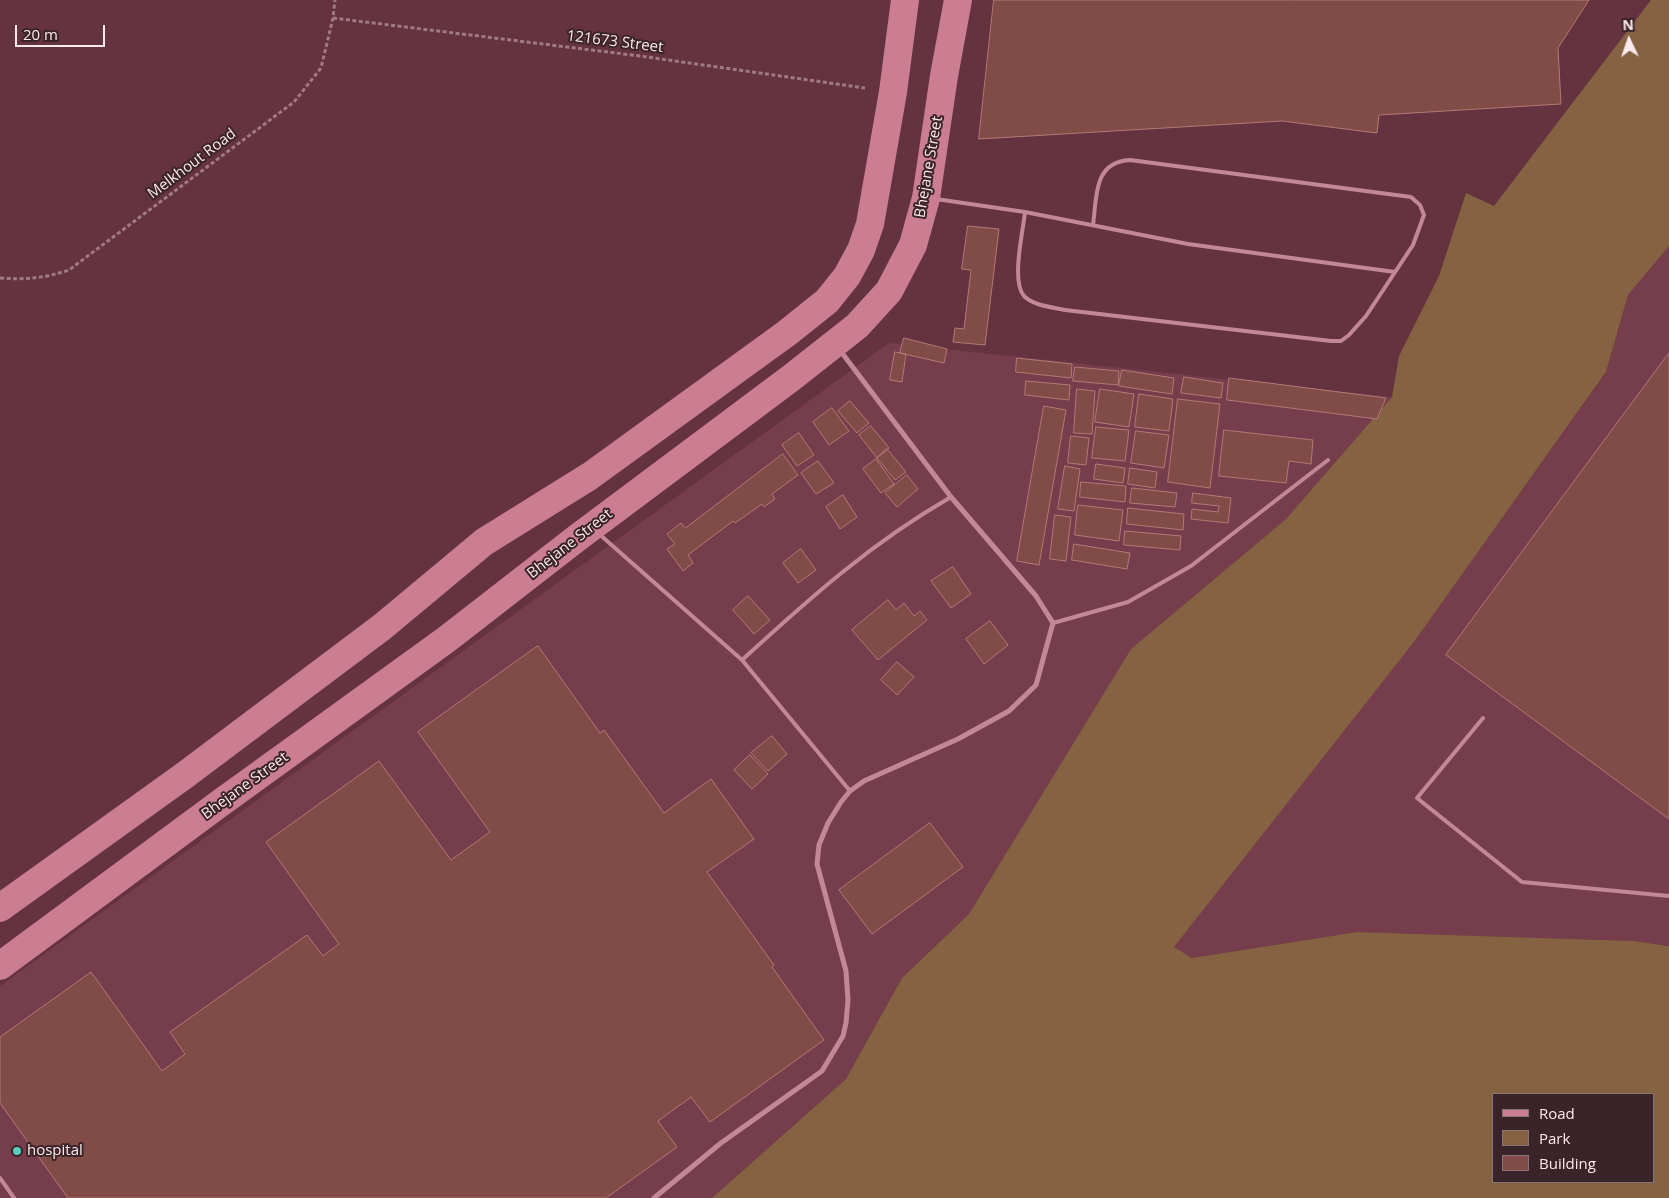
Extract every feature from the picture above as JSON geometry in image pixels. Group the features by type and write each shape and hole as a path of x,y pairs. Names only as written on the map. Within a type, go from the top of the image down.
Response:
{"street":[{"path":"0,908 248,728 382,627 484,542 590,476 787,333 827,301 846,276 861,250 870,224 893,92 905,0"},
{"name":"Bhejane Street","path":"0,966 219,804 447,640 591,527 857,326 888,291 913,245 926,198 944,76 958,0"},
{"path":"654,1198 721,1144 822,1071 843,1036 848,1000 846,971 818,864 819,845 828,823 850,791 864,781 958,740 1009,711 1036,685 1052,623 1036,596 951,497 834,343"}],"lane":[{"path":"1025,212 1018,286 1025,297 1037,304 1065,310 1311,340 1341,341 1366,316 1396,272 1413,245 1424,214 1420,205 1411,197 1122,160 1103,170 1098,187 1093,226"},
{"path":"926,198 1025,212 1188,244 1396,272"},
{"path":"1052,623 1128,602 1190,566 1328,460"},
{"path":"742,660 799,608 876,544 906,522 951,497"},
{"path":"591,527 742,660 850,791"},
{"path":"1483,718 1417,798 1522,882 1669,896"},
{"path":"0,1178 14,1198"}],"path":[{"name":"Melkhout Road","path":"0,278 20,280 46,278 69,270 294,102 321,68 333,18 334,0"},
{"name":"121673 Street","path":"333,18 640,56 893,92"}],"shaded area":[{"path":"1669,246 1669,946 1634,941 1357,932 1192,958 1174,947 1414,642 1606,373 1628,295"},
{"path":"889,343 1392,397 1286,519 1131,649 969,914 902,978 846,1079 712,1198 0,1198 0,986"}],"green space":[{"path":"1651,0 1669,0 1669,246 1628,295 1606,372 1414,642 1174,947 1192,958 1357,932 1634,941 1669,946 1669,1198 712,1198 846,1079 902,978 969,914 1131,649 1286,519 1392,397 1399,356 1439,276 1466,193 1494,206"}],"building":[{"path":"994,0 1589,0 1558,48 1561,104 1379,115 1377,133 1282,121 979,139"},
{"path":"968,226 999,229 985,345 953,342 955,328 964,329 971,270 962,269"},
{"path":"904,338 947,349 944,363 900,353"},
{"path":"895,352 906,354 902,382 890,380"},
{"path":"1669,353 1669,819 1446,655"},
{"path":"1017,358 1072,364 1071,378 1016,372"},
{"path":"1075,367 1119,371 1118,385 1073,381"},
{"path":"1122,370 1174,378 1172,394 1119,386"},
{"path":"1184,377 1223,383 1221,398 1181,393"},
{"path":"1229,378 1386,398 1377,419 1227,400"},
{"path":"1026,381 1070,385 1069,400 1025,395"},
{"path":"1077,389 1095,391 1092,434 1074,433"},
{"path":"1100,389 1134,394 1129,427 1095,422"},
{"path":"1139,394 1173,399 1169,431 1135,427"},
{"path":"1178,399 1220,404 1210,488 1168,482"},
{"path":"850,401 869,423 857,433 838,411"},
{"path":"1044,406 1066,410 1039,565 1017,561"},
{"path":"832,408 849,431 829,445 813,422"},
{"path":"871,426 889,448 877,458 859,435"},
{"path":"1096,427 1129,430 1125,461 1092,458"},
{"path":"1224,430 1313,440 1311,464 1289,461 1286,483 1219,476"},
{"path":"1136,431 1169,435 1164,468 1131,463"},
{"path":"799,433 814,455 797,466 782,445"},
{"path":"1071,436 1089,438 1086,465 1068,463"},
{"path":"887,449 906,472 895,480 877,458"},
{"path":"783,454 798,475 772,494 775,499 764,507 762,504 735,523 733,521 688,555 693,563 683,571 667,549 675,544 667,534 681,523 685,528"},
{"path":"876,459 894,484 881,493 863,469"},
{"path":"818,461 834,483 816,494 801,473"},
{"path":"1096,464 1125,468 1123,483 1094,479"},
{"path":"1065,466 1080,469 1074,511 1058,509"},
{"path":"1130,468 1157,472 1155,488 1128,484"},
{"path":"907,475 918,489 897,507 885,493"},
{"path":"1081,482 1126,486 1125,502 1080,497"},
{"path":"1132,488 1177,493 1175,507 1130,503"},
{"path":"1193,493 1231,498 1228,523 1191,519 1192,509 1218,512 1219,506 1192,503"},
{"path":"843,495 857,517 840,529 826,507"},
{"path":"1078,505 1123,510 1119,541 1075,535"},
{"path":"1128,508 1184,514 1183,530 1127,524"},
{"path":"1055,515 1071,517 1066,561 1050,559"},
{"path":"1125,531 1181,536 1180,550 1124,545"},
{"path":"1074,544 1130,553 1127,569 1072,560"},
{"path":"801,549 816,570 798,583 783,563"},
{"path":"953,567 971,594 951,608 931,581"},
{"path":"748,596 770,620 754,634 733,610"},
{"path":"888,600 896,610 904,603 914,616 920,611 927,620 878,660 852,630"},
{"path":"990,621 1008,645 984,664 966,639"},
{"path":"538,646 600,733 604,730 664,813 711,779 754,839 707,872 774,965 772,967 824,1040 710,1122 691,1097 658,1121 677,1147 606,1198 68,1198 0,1103 0,1037 91,972 162,1071 185,1054 170,1032 307,935 323,956 339,944 266,842 379,761 451,860 490,832 418,732"},
{"path":"897,662 914,677 897,695 881,680"},
{"path":"772,736 787,754 768,771 751,753"},
{"path":"750,755 768,774 752,789 734,770"},
{"path":"930,823 963,867 872,934 839,890"}],"place":[{"name":"hospital","path":"17,1151"}]}
